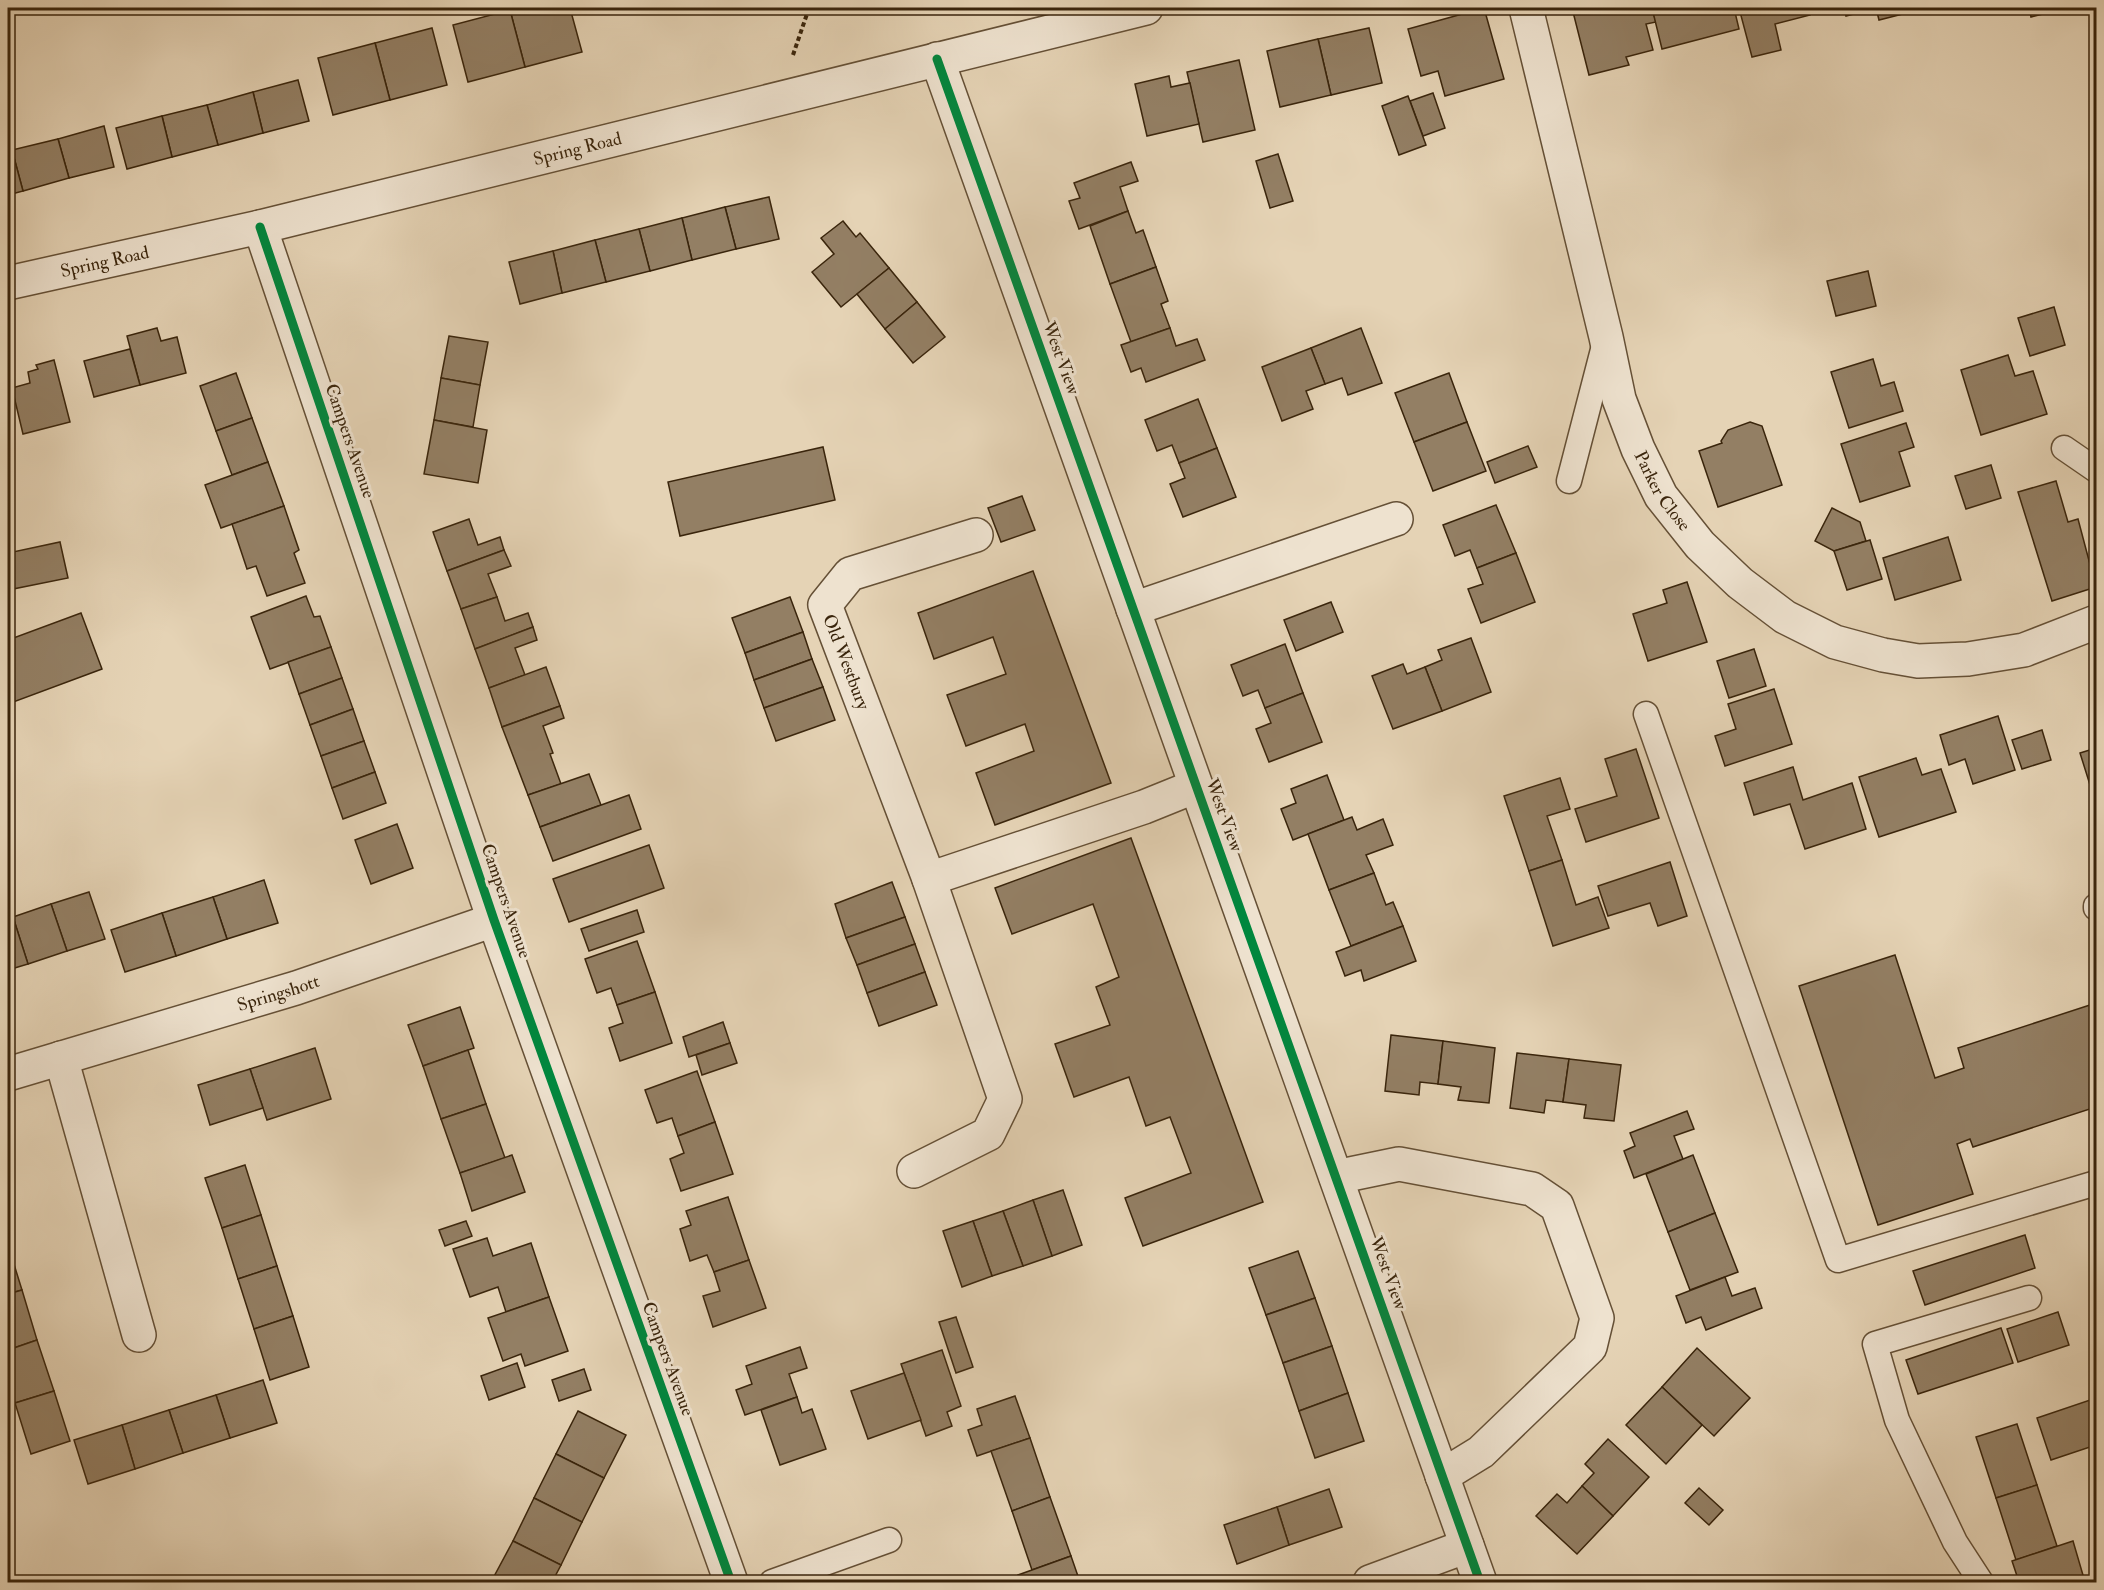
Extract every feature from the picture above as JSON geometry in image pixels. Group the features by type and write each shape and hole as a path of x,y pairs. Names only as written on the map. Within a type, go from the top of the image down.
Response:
{"street":[{"name":"Spring Road","path":"8,283 260,226 1146,8"},
{"name":"Parker Close","path":"1526,8 1606,337 1618,399 1638,449 1661,496 1700,545 1740,583 1785,617 1835,642 1918,662 1968,659 2024,650 2097,622"},
{"name":"West View","path":"938,59 1480,1582"},
{"name":"Campers Avenue","path":"260,226 494,920 731,1582"},
{"path":"1133,609 1396,519"},
{"name":"Old Westbury","path":"914,1171 988,1134 1005,1099 929,879 825,605 850,574 976,535"},
{"path":"929,879 1144,807 1196,786"},
{"name":"Springshott","path":"8,1074 296,987 494,920"},
{"path":"61,1058 139,1335"},
{"path":"1336,1177 1399,1164 1532,1189 1557,1206 1593,1306 1597,1318 1590,1347 1481,1452 1442,1476"},
{"path":"1370,1582 1467,1546"}],"lane":[{"path":"1569,481 1606,337"},
{"path":"2064,448 2097,470"},
{"path":"1646,714 1838,1260 2097,1184"},
{"path":"1981,1582 1955,1542 1897,1420 1875,1344 2029,1298"},
{"path":"772,1582 889,1540"}],"building":[{"path":"570,8 582,52 525,67 510,10"},
{"path":"1484,8 1504,79 1445,96 1438,71 1421,76 1408,29"},
{"path":"1572,8 1652,8 1656,22 1646,24 1653,50 1626,57 1629,65 1589,75"},
{"path":"1652,8 1734,8 1739,29 1662,49"},
{"path":"1739,8 1808,8 1810,15 1775,24 1781,50 1752,57"},
{"path":"1844,8 1876,8 1846,16"},
{"path":"1876,8 1902,8 1903,14 1879,20"},
{"path":"2029,8 2054,8 2055,11 2031,17"},
{"path":"510,10 525,67 468,82 453,25"},
{"path":"432,28 447,85 390,100 375,43"},
{"path":"1369,28 1382,83 1331,95 1318,39"},
{"path":"1318,39 1331,95 1280,107 1267,51"},
{"path":"375,43 390,100 333,115 318,58"},
{"path":"1239,60 1255,130 1203,142 1187,72"},
{"path":"1169,76 1171,87 1190,83 1199,124 1147,136 1135,84"},
{"path":"298,80 309,121 263,133 253,92"},
{"path":"253,92 263,133 218,145 207,105"},
{"path":"1433,93 1445,128 1423,136 1410,101"},
{"path":"1408,96 1426,145 1399,155 1382,106"},
{"path":"207,105 218,145 172,157 162,116"},
{"path":"162,116 172,157 127,169 116,128"},
{"path":"104,126 114,167 69,178 58,139"},
{"path":"58,139 69,178 23,191 12,150"},
{"path":"12,150 23,191 8,195 8,152"},
{"path":"1278,154 1293,201 1270,208 1256,161"},
{"path":"1131,162 1138,181 1120,187 1128,211 1079,229 1069,201 1080,198 1074,183"},
{"path":"769,197 779,239 736,249 725,207"},
{"path":"725,207 736,249 692,260 682,218"},
{"path":"1128,211 1136,233 1143,230 1156,267 1110,284 1090,226"},
{"path":"682,218 692,260 650,271 639,229"},
{"path":"843,221 856,237 860,233 889,268 841,307 812,272 834,254 821,238"},
{"path":"639,229 650,271 606,282 595,240"},
{"path":"595,240 606,282 562,293 553,251"},
{"path":"553,251 562,293 520,304 509,262"},
{"path":"1156,267 1168,301 1161,304 1170,328 1131,342 1110,284"},
{"path":"889,268 917,302 885,329 857,294"},
{"path":"1868,271 1876,306 1836,316 1827,281"},
{"path":"917,302 945,337 913,363 885,329"},
{"path":"2054,307 2065,345 2030,356 2018,318"},
{"path":"157,328 161,341 177,337 186,373 140,385 127,336"},
{"path":"1170,328 1176,346 1197,339 1205,360 1146,382 1141,368 1131,372 1121,345"},
{"path":"1361,328 1382,383 1348,395 1342,378 1325,384 1311,348"},
{"path":"449,336 488,342 480,385 441,378"},
{"path":"1311,348 1325,384 1306,391 1313,409 1282,421 1262,367"},
{"path":"130,349 140,385 94,397 84,361"},
{"path":"2008,355 2015,376 2033,371 2047,414 1981,435 1961,370"},
{"path":"1873,359 1881,386 1894,382 1903,411 1849,428 1831,372"},
{"path":"54,360 70,422 23,434 12,388 30,383 28,372 38,369 36,365"},
{"path":"236,373 252,418 216,431 200,386"},
{"path":"1449,373 1467,422 1414,442 1395,393"},
{"path":"441,378 480,385 473,427 434,420"},
{"path":"1198,399 1217,448 1179,463 1172,445 1157,451 1145,420"},
{"path":"252,418 268,462 232,475 216,431"},
{"path":"434,420 487,430 478,483 424,474"},
{"path":"1467,422 1486,471 1433,491 1414,442"},
{"path":"1750,422 1762,426 1782,485 1718,507 1699,451 1722,443 1728,430"},
{"path":"1906,423 1914,447 1899,452 1910,486 1860,502 1841,444"},
{"path":"1528,446 1537,467 1495,483 1487,462"},
{"path":"823,447 835,500 680,536 668,482"},
{"path":"1217,448 1236,497 1183,517 1170,484 1185,478 1179,463"},
{"path":"268,462 284,506 221,528 205,485"},
{"path":"1991,465 2001,498 1966,509 1955,476"},
{"path":"2056,481 2068,522 2078,519 2096,587 2052,601 2018,492"},
{"path":"1022,496 1035,530 1001,542 988,508"},
{"path":"1496,505 1516,553 1477,568 1470,550 1455,556 1443,525"},
{"path":"284,506 299,550 294,553 305,583 267,596 256,566 247,569 232,524"},
{"path":"1832,508 1860,522 1866,541 1834,551 1815,541"},
{"path":"469,519 478,545 500,537 504,550 447,571 433,532"},
{"path":"1948,537 1961,580 1895,600 1883,558"},
{"path":"1870,540 1882,579 1847,590 1834,551"},
{"path":"60,542 68,578 8,590 8,553"},
{"path":"504,550 511,566 488,574 497,597 461,609 447,571"},
{"path":"1516,553 1535,602 1481,623 1468,589 1483,584 1477,568"},
{"path":"1033,571 1111,783 995,825 976,773 1034,751 1025,724 966,746 947,695 1006,674 993,637 934,659 918,613"},
{"path":"1687,582 1707,642 1648,661 1633,614 1667,603 1663,590"},
{"path":"306,596 314,617 320,616 331,647 270,669 251,617"},
{"path":"497,597 505,621 528,613 533,627 475,649 461,609"},
{"path":"790,597 803,632 745,653 732,618"},
{"path":"1331,602 1343,632 1296,651 1284,620"},
{"path":"81,613 102,669 8,704 8,640"},
{"path":"533,627 537,640 515,648 525,675 489,688 475,649"},
{"path":"803,632 812,659 754,680 745,653"},
{"path":"1471,638 1491,692 1442,711 1425,667 1442,660 1438,650"},
{"path":"1285,644 1303,693 1265,708 1258,690 1243,696 1231,665"},
{"path":"331,647 342,678 299,694 288,662"},
{"path":"1754,649 1766,686 1729,698 1717,661"},
{"path":"812,659 823,687 764,708 754,680"},
{"path":"1403,664 1407,674 1425,667 1442,711 1393,729 1372,676"},
{"path":"546,667 560,706 502,727 489,688"},
{"path":"342,678 353,709 310,725 299,694"},
{"path":"823,687 835,720 776,741 764,708"},
{"path":"1774,689 1792,744 1725,766 1715,736 1736,729 1728,704"},
{"path":"1303,693 1322,742 1269,762 1256,729 1271,723 1265,708"},
{"path":"560,706 564,718 543,726 561,784 528,795 502,727"},
{"path":"353,709 364,741 321,756 310,725"},
{"path":"1998,716 2015,770 1973,784 1965,759 1949,765 1940,735"},
{"path":"2042,730 2051,760 2022,769 2012,740"},
{"path":"364,741 375,772 332,788 321,756"},
{"path":"2096,748 2096,804 2080,753"},
{"path":"1636,749 1659,818 1586,842 1575,809 1617,796 1605,759"},
{"path":"1916,758 1922,775 1941,769 1956,812 1879,837 1859,777"},
{"path":"1793,767 1803,800 1852,783 1866,829 1805,849 1790,804 1754,815 1744,783"},
{"path":"375,772 386,803 343,819 332,788"},
{"path":"589,774 601,805 540,827 528,795"},
{"path":"1327,775 1344,820 1293,840 1281,809 1296,803 1291,789"},
{"path":"1560,778 1570,809 1547,816 1562,860 1529,871 1504,796"},
{"path":"629,795 641,829 553,861 540,827"},
{"path":"1352,817 1357,830 1383,819 1393,845 1366,855 1374,873 1329,890 1308,834"},
{"path":"397,824 413,868 371,884 355,840"},
{"path":"1131,838 1263,1202 1143,1246 1125,1198 1191,1173 1170,1117 1146,1126 1129,1077 1074,1097 1055,1044 1110,1025 1096,987 1119,977 1093,904 1012,934 995,888"},
{"path":"649,845 664,888 569,922 553,879"},
{"path":"1562,860 1576,905 1598,897 1609,928 1553,946 1529,871"},
{"path":"1670,862 1687,916 1658,926 1650,903 1608,916 1598,886"},
{"path":"1374,873 1386,905 1393,902 1403,926 1351,946 1329,890"},
{"path":"264,880 278,923 227,939 213,897"},
{"path":"892,882 905,917 846,938 835,904"},
{"path":"89,892 105,939 67,951 51,904"},
{"path":"213,897 227,939 176,956 162,913"},
{"path":"51,904 67,951 28,964 13,917"},
{"path":"637,910 644,932 589,951 581,929"},
{"path":"162,913 176,956 125,972 111,930"},
{"path":"13,917 28,964 8,970 8,919"},
{"path":"905,917 915,944 857,965 846,938"},
{"path":"1403,926 1416,961 1364,981 1361,970 1345,976 1336,952"},
{"path":"637,941 655,992 617,1005 611,988 597,993 585,959"},
{"path":"915,944 925,972 867,993 857,965"},
{"path":"1895,955 1935,1078 1964,1068 1958,1048 2093,1004 2096,1015 2096,1107 1973,1147 1970,1139 1957,1144 1973,1194 1878,1225 1799,986"},
{"path":"925,972 937,1005 879,1026 867,993"},
{"path":"655,992 672,1043 620,1061 609,1028 623,1023 617,1005"},
{"path":"460,1007 474,1048 423,1066 408,1025"},
{"path":"723,1022 730,1043 689,1057 683,1037"},
{"path":"1391,1035 1443,1041 1438,1084 1420,1082 1419,1095 1385,1091"},
{"path":"1443,1041 1495,1048 1489,1103 1458,1100 1461,1087 1438,1084"},
{"path":"730,1043 737,1063 702,1075 696,1055"},
{"path":"315,1048 331,1099 267,1120 250,1069"},
{"path":"468,1050 486,1104 441,1119 423,1066"},
{"path":"1517,1053 1569,1059 1563,1102 1546,1100 1544,1113 1510,1108"},
{"path":"1569,1059 1621,1065 1614,1121 1584,1118 1586,1105 1563,1102"},
{"path":"250,1069 263,1108 210,1125 198,1085"},
{"path":"697,1071 715,1122 678,1136 672,1118 657,1123 645,1090"},
{"path":"486,1104 505,1158 460,1173 441,1119"},
{"path":"1687,1111 1694,1129 1674,1136 1683,1159 1634,1178 1624,1151 1635,1146 1630,1133"},
{"path":"715,1122 733,1174 681,1191 670,1159 684,1153 678,1136"},
{"path":"512,1155 525,1192 472,1211 460,1173"},
{"path":"1693,1155 1715,1213 1668,1232 1646,1174"},
{"path":"245,1165 261,1215 222,1228 205,1178"},
{"path":"1063,1190 1082,1245 1052,1256 1033,1200"},
{"path":"728,1197 749,1260 714,1272 707,1255 690,1261 680,1229 691,1225 686,1211"},
{"path":"1033,1200 1052,1256 1023,1266 1003,1211"},
{"path":"1003,1211 1023,1266 992,1276 973,1221"},
{"path":"1715,1213 1738,1272 1690,1290 1668,1232"},
{"path":"261,1215 277,1266 238,1279 222,1228"},
{"path":"466,1221 472,1236 445,1246 439,1230"},
{"path":"973,1221 992,1276 962,1287 943,1231"},
{"path":"2025,1235 2035,1268 1925,1305 1913,1271"},
{"path":"487,1238 493,1256 531,1243 549,1297 506,1312 498,1287 470,1297 453,1249"},
{"path":"8,1245 22,1290 8,1294"},
{"path":"1298,1251 1315,1298 1266,1315 1249,1268"},
{"path":"749,1260 766,1308 713,1327 703,1296 720,1291 714,1272"},
{"path":"277,1266 293,1316 254,1329 238,1279"},
{"path":"1725,1277 1732,1296 1755,1288 1762,1308 1706,1330 1701,1317 1686,1323 1676,1296"},
{"path":"22,1290 37,1340 8,1350 8,1294"},
{"path":"549,1297 568,1351 525,1366 521,1354 503,1361 488,1318"},
{"path":"1315,1298 1332,1346 1283,1363 1266,1315"},
{"path":"2058,1312 2069,1345 2018,1362 2007,1329"},
{"path":"293,1316 309,1367 270,1380 254,1329"},
{"path":"956,1317 973,1367 956,1373 939,1322"},
{"path":"2001,1328 2013,1363 1918,1394 1906,1360"},
{"path":"37,1340 54,1391 15,1403 8,1380 8,1350"},
{"path":"1332,1346 1348,1393 1299,1411 1283,1363"},
{"path":"800,1347 807,1368 789,1374 797,1397 745,1415 736,1390 752,1384 746,1366"},
{"path":"1697,1348 1750,1398 1714,1436 1662,1387"},
{"path":"942,1350 961,1406 947,1412 952,1426 926,1436 901,1364"},
{"path":"517,1363 525,1387 489,1400 481,1376"},
{"path":"584,1369 591,1390 559,1401 552,1380"},
{"path":"904,1373 921,1420 868,1439 851,1391"},
{"path":"263,1380 277,1423 230,1438 216,1395"},
{"path":"1662,1387 1702,1425 1666,1464 1626,1425"},
{"path":"54,1391 70,1441 31,1454 15,1403"},
{"path":"1348,1393 1364,1441 1315,1458 1299,1411"},
{"path":"216,1395 230,1438 183,1453 169,1410"},
{"path":"1015,1396 1030,1438 977,1456 968,1430 982,1425 977,1409"},
{"path":"797,1397 802,1413 812,1409 826,1449 780,1465 761,1410"},
{"path":"2096,1398 2096,1445 2051,1460 2037,1418"},
{"path":"169,1410 183,1453 135,1469 122,1425"},
{"path":"578,1411 626,1435 604,1478 556,1454"},
{"path":"2017,1424 2037,1485 1996,1498 1976,1437"},
{"path":"122,1425 135,1469 88,1484 74,1440"},
{"path":"1030,1438 1050,1497 1012,1511 991,1451"},
{"path":"1608,1439 1649,1477 1613,1516 1582,1486 1594,1473 1585,1464"},
{"path":"556,1454 604,1478 582,1522 534,1498"},
{"path":"2037,1485 2057,1546 2016,1560 1996,1498"},
{"path":"1582,1486 1613,1516 1577,1554 1536,1516 1557,1494 1567,1503"},
{"path":"1699,1488 1723,1510 1709,1525 1685,1503"},
{"path":"1329,1489 1342,1527 1289,1545 1277,1507"},
{"path":"1050,1497 1071,1556 1032,1570 1012,1511"},
{"path":"534,1498 582,1522 561,1565 513,1541"},
{"path":"1277,1507 1289,1545 1237,1564 1224,1525"},
{"path":"513,1541 561,1565 552,1582 491,1582"},
{"path":"2073,1541 2085,1582 2019,1582 2012,1561"},
{"path":"1071,1556 1080,1582 1021,1582 1018,1575"}],"cycle path":[{"path":"937,59 1480,1582"},
{"path":"260,227 494,920 731,1582"}]}
